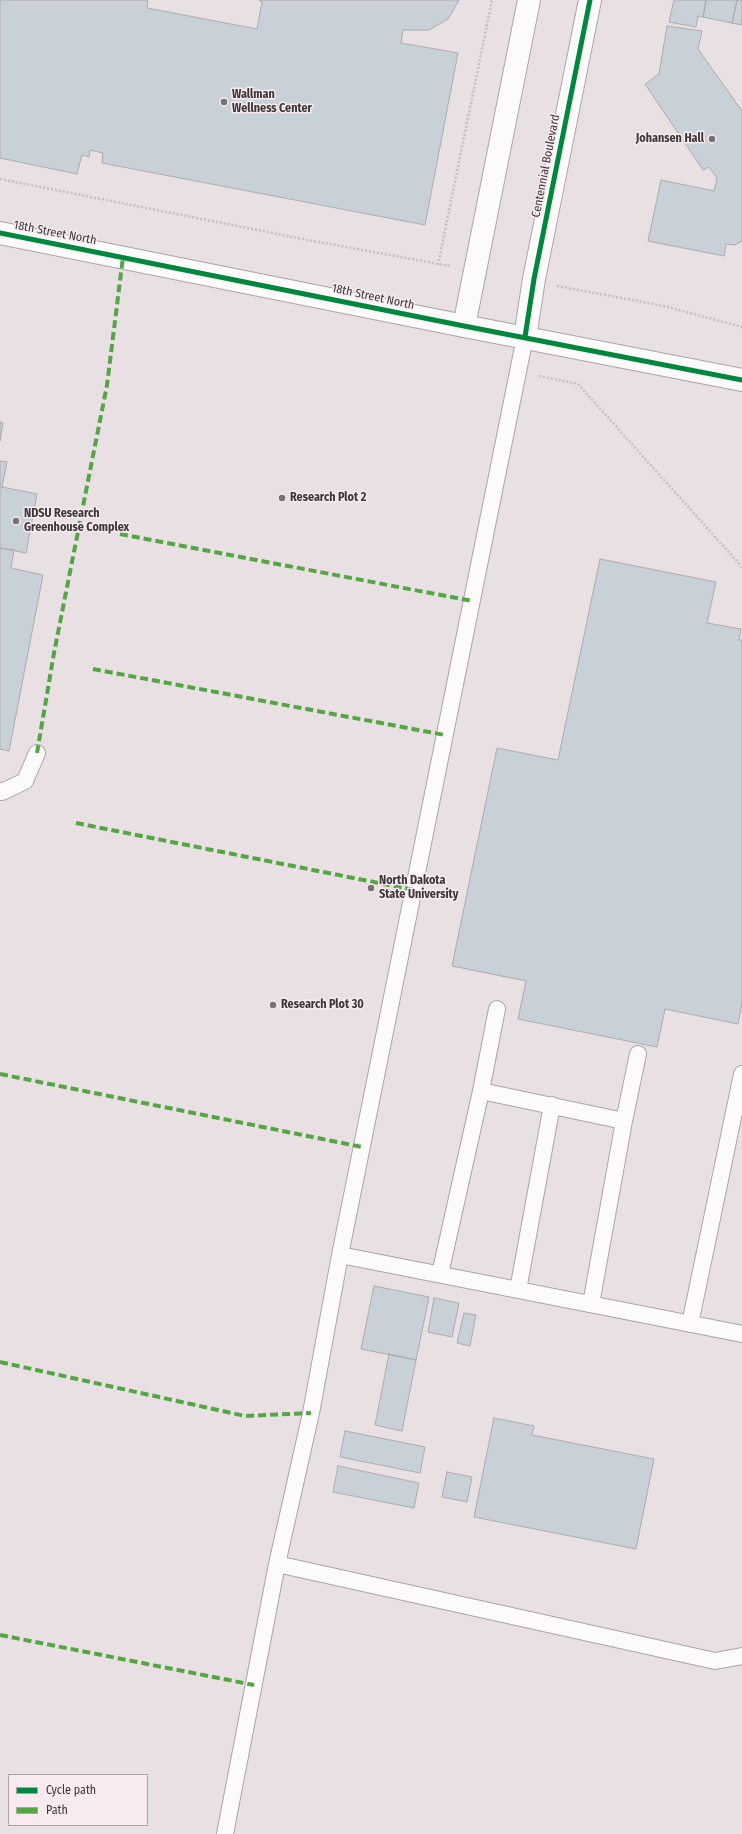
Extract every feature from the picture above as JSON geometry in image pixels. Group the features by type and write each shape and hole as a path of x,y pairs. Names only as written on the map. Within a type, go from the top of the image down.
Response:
{"street":[{"path":"464,326 529,0"},
{"name":"Centennial Boulevard","path":"525,337 534,281 590,0"},
{"name":"18th Street North","path":"0,232 464,326 742,380"}],"lane":[{"path":"225,1834 277,1564 311,1413 340,1255 525,337"},
{"path":"0,791 25,781 37,753"},
{"path":"440,1274 481,1091 497,1009"},
{"path":"591,1304 624,1121 638,1054"},
{"path":"690,1324 742,1074"},
{"path":"481,1091 624,1121"},
{"path":"518,1290 552,1105"},
{"path":"340,1255 742,1334"},
{"path":"277,1564 715,1661 742,1656"}],"path":[{"path":"438,265 492,0"},
{"path":"0,179 438,265 476,269"},
{"path":"534,281 664,306 742,327"},
{"path":"517,372 578,384 742,567"}],"building":[{"name":"Wallman Wellness Center","path":"0,0 143,0 148,1 147,8 257,29 262,2 259,0 459,0 448,19 429,30 403,30 401,43 458,53 425,225 102,163 103,153 90,150 89,157 82,155 77,174 0,158"},
{"path":"674,0 706,0 703,17 698,16 696,27 669,22"},
{"path":"706,0 737,0 732,23 703,17"},
{"path":"737,0 742,0 742,25 732,23"},
{"name":"Johansen Hall","path":"667,26 702,31 698,49 742,111 742,241 735,245 726,244 724,256 648,241 661,180 714,191 717,178 709,167 703,170 645,84 659,74"},
{"path":"0,422 3,423 0,441"},
{"name":"NDSU Research Greenhouse Complex","path":"0,461 7,462 2,487 37,494 26,553 0,548"},
{"path":"0,548 14,550 11,568 43,575 9,751 0,749"},
{"path":"600,559 716,582 707,623 741,629 739,640 742,640 742,1003 738,1024 665,1009 657,1047 518,1019 526,981 452,966 497,748 558,760"},
{"path":"374,1286 429,1297 416,1360 361,1349"},
{"path":"434,1298 459,1303 452,1337 428,1332"},
{"path":"464,1313 476,1315 470,1346 457,1343"},
{"path":"389,1354 416,1360 402,1431 375,1425"},
{"path":"494,1418 534,1426 532,1435 654,1459 636,1549 474,1517"},
{"path":"345,1431 425,1447 420,1473 340,1457"},
{"path":"338,1466 419,1483 414,1508 333,1492"},
{"path":"447,1472 472,1477 467,1502 442,1497"}],"marked path":[{"path":"37,753 54,653 107,385 123,257"},
{"path":"120,534 472,601"},
{"path":"93,669 445,735"},
{"path":"76,823 414,890"},
{"path":"0,1074 362,1147"},
{"path":"0,1362 245,1416 311,1413"},
{"path":"0,1635 254,1685"}],"cycle path":[{"path":"525,337 534,279 590,0"},
{"path":"0,233 742,380"}],"place":[{"name":"Wallman Wellness Center","path":"224,102"},
{"name":"Johansen Hall","path":"712,139"},
{"name":"Research Plot 2","path":"282,498"},
{"name":"NDSU Research Greenhouse Complex","path":"16,521"},
{"name":"North Dakota State University","path":"371,888"},
{"name":"Research Plot 30","path":"273,1005"}]}
